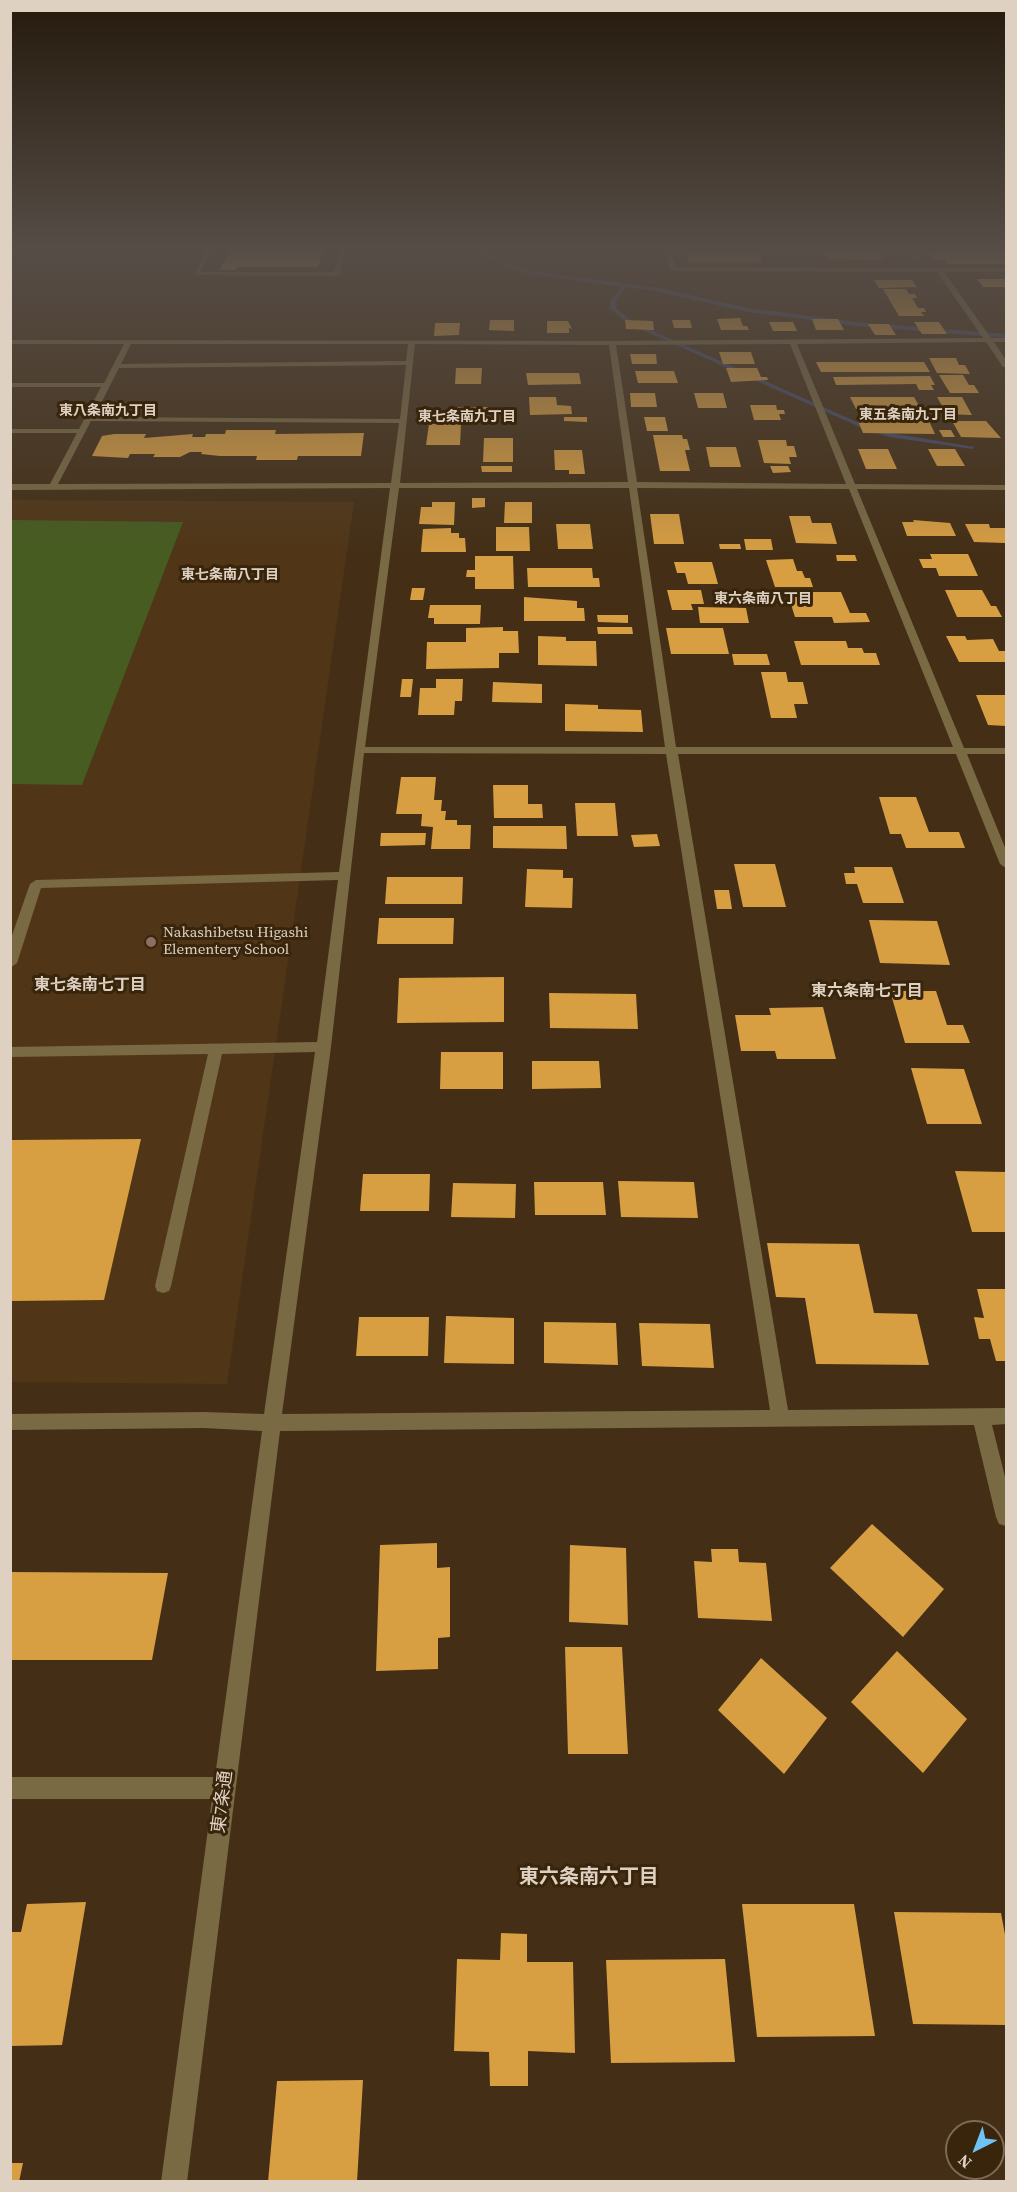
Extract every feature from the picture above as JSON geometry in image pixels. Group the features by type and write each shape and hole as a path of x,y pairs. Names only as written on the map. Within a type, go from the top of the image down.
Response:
{"street":[{"path":"51,488 125,350"},
{"name":"東7条通","path":"174,2181 272,1423 324,1047 359,750 404,421 411,350"},
{"path":"613,350 671,749 780,1418"},
{"path":"796,350 1006,864"},
{"path":"996,350 1006,365"},
{"path":"116,366 410,363"},
{"path":"10,385 106,385"},
{"path":"88,419 404,421"},
{"path":"10,431 81,431"},
{"path":"10,488 633,485 853,488 1006,487"},
{"path":"359,750 1006,751"},
{"path":"10,963 36,885 345,876"},
{"path":"10,1052 324,1047"},
{"path":"163,1286 216,1049"},
{"path":"981,1416 1006,1517"},
{"path":"10,1422 204,1420 272,1423 1006,1416"},
{"path":"10,1788 225,1788"}],"shaded area":[{"name":"Nakashibetsu Higashi Elementery School","path":"11,500 354,502 227,1384 11,1382"}],"green space":[{"path":"11,520 183,522 82,785 11,784"}],"building":[{"path":"719,352 751,352 755,364 723,364"},
{"path":"630,354 656,354 657,364 632,364"},
{"path":"929,358 956,358 959,365 965,365 970,374 937,373"},
{"path":"816,362 924,362 930,372 821,372"},
{"path":"456,368 482,368 481,384 455,384"},
{"path":"726,368 757,368 761,377 767,377 768,380 731,382"},
{"path":"635,371 674,371 678,383 638,383"},
{"path":"526,373 579,373 581,384 528,385"},
{"path":"939,375 963,375 969,385 974,385 979,393 950,393"},
{"path":"930,376 935,385 931,385 934,390 919,390 916,384 836,385 833,377"},
{"path":"630,393 655,393 657,407 631,407"},
{"path":"694,393 723,393 727,408 698,408"},
{"path":"529,397 556,397 557,405 571,406 572,414 530,415"},
{"path":"850,397 914,397 921,409 856,409"},
{"path":"937,397 962,397 972,415 947,414"},
{"path":"750,405 776,405 777,410 784,410 785,414 779,414 781,420 754,420"},
{"path":"449,407 488,407 488,419 448,419"},
{"path":"564,417 587,417 587,422 564,421"},
{"path":"644,417 665,417 668,431 647,431"},
{"path":"858,421 929,421 935,434 863,433"},
{"path":"952,421 986,421 1001,438 961,437"},
{"path":"429,424 461,424 460,445 426,445"},
{"path":"226,430 276,430 275,434 364,433 361,456 298,456 297,460 256,460 257,456 220,456 190,452 180,457 153,457 155,454 130,454 128,458 92,456 102,436 146,434 144,438 193,434 192,437 205,437 206,434 225,434"},
{"path":"939,430 951,430 955,437 943,437"},
{"path":"653,435 682,435 683,439 687,439 690,450 685,450 690,471 660,471"},
{"path":"484,438 513,438 513,462 483,462"},
{"path":"758,440 786,440 787,446 794,446 797,457 789,457 791,464 764,463"},
{"path":"706,447 736,447 741,467 710,467"},
{"path":"858,449 888,449 897,469 866,469"},
{"path":"928,449 955,449 965,466 937,466"},
{"path":"554,450 582,450 585,474 569,474 569,470 555,470"},
{"path":"481,466 512,466 512,472 482,472"},
{"path":"770,466 788,466 791,472 773,473"},
{"path":"472,498 485,498 485,507 472,508"},
{"path":"432,502 455,502 454,525 419,524 421,507 432,507"},
{"path":"505,502 532,502 532,523 504,523"},
{"path":"650,514 679,514 684,544 654,544"},
{"path":"789,516 810,516 812,523 831,523 837,544 796,543"},
{"path":"913,520 950,523 956,536 907,536 902,522 914,522"},
{"path":"556,524 590,524 593,549 558,549"},
{"path":"965,524 989,524 990,528 1005,528 1006,543 974,542"},
{"path":"496,527 529,527 530,551 496,551"},
{"path":"451,528 451,533 459,533 459,538 465,538 466,552 421,552 423,529"},
{"path":"744,539 771,539 773,550 746,550"},
{"path":"719,544 740,544 741,549 720,549"},
{"path":"930,554 968,554 978,576 939,576 936,568 923,568 919,559 932,559"},
{"path":"836,555 855,555 857,561 837,561"},
{"path":"475,556 513,556 514,589 475,589 475,577 466,577 467,570 475,570"},
{"path":"793,559 797,571 802,571 805,578 810,578 813,587 775,587 766,560"},
{"path":"674,562 712,562 718,584 688,584 685,573 677,573"},
{"path":"527,568 592,568 593,578 599,578 600,587 528,587"},
{"path":"412,588 425,588 423,600 410,600"},
{"path":"667,590 701,590 704,604 691,604 693,610 672,610"},
{"path":"945,590 982,590 991,606 996,606 1002,617 957,617"},
{"path":"787,592 841,592 850,613 866,613 870,622 834,623 832,617 795,617"},
{"path":"524,597 577,601 577,608 584,608 585,621 524,621"},
{"path":"430,605 481,605 480,624 434,624 434,618 428,618"},
{"path":"698,607 746,608 749,623 700,623"},
{"path":"597,615 628,615 628,623 598,622"},
{"path":"503,627 503,631 518,631 519,653 499,653 499,668 426,669 427,642 466,642 466,628"},
{"path":"597,627 632,627 633,634 598,634"},
{"path":"666,628 723,628 729,654 671,654"},
{"path":"538,636 566,637 566,641 596,641 597,666 538,665"},
{"path":"946,636 965,636 967,640 993,639 999,651 1006,651 1006,662 959,662"},
{"path":"794,641 846,641 848,648 862,648 864,653 876,653 880,665 801,665"},
{"path":"732,654 767,654 770,665 734,665"},
{"path":"761,672 786,672 788,682 803,682 808,704 794,704 797,718 771,718"},
{"path":"402,679 413,679 411,697 400,697"},
{"path":"436,679 463,679 462,701 455,701 454,715 418,715 420,688 436,688"},
{"path":"493,682 542,684 542,703 492,702"},
{"path":"976,695 1006,695 1006,726 988,725"},
{"path":"565,704 598,705 598,709 641,710 643,732 565,731"},
{"path":"401,777 436,777 434,800 442,800 441,811 446,811 445,820 457,820 457,825 471,825 470,849 431,849 433,827 421,826 422,814 396,814"},
{"path":"493,785 528,785 528,804 542,804 543,818 494,818"},
{"path":"879,797 916,797 929,832 959,832 965,848 906,848 901,834 890,834"},
{"path":"575,803 615,803 618,836 577,836"},
{"path":"493,826 566,826 567,849 493,848"},
{"path":"381,833 426,833 425,845 380,846"},
{"path":"657,834 660,846 634,847 631,835"},
{"path":"734,864 775,864 786,907 743,907"},
{"path":"854,867 892,867 904,903 863,903 857,884 846,884 844,873 855,873"},
{"path":"527,869 563,870 563,878 573,878 572,908 525,907"},
{"path":"387,877 463,877 462,904 385,904"},
{"path":"714,890 729,890 732,909 717,909"},
{"path":"379,918 454,918 453,944 377,944"},
{"path":"869,920 937,921 950,965 880,963"},
{"path":"504,977 504,1022 397,1023 399,978"},
{"path":"890,991 936,991 947,1025 963,1025 970,1043 905,1043"},
{"path":"549,993 636,994 638,1029 550,1028"},
{"path":"823,1007 836,1059 777,1059 775,1051 741,1051 735,1015 771,1015 769,1008"},
{"path":"441,1052 503,1052 503,1089 440,1089"},
{"path":"532,1061 599,1061 601,1088 532,1089"},
{"path":"911,1068 964,1069 982,1124 927,1124"},
{"path":"141,1139 104,1300 10,1301 10,1140"},
{"path":"955,1171 1006,1172 1006,1232 972,1232"},
{"path":"363,1174 430,1174 429,1211 360,1211"},
{"path":"618,1181 694,1182 698,1218 621,1217"},
{"path":"534,1182 603,1182 606,1215 535,1215"},
{"path":"453,1183 516,1184 515,1218 451,1217"},
{"path":"767,1243 859,1244 874,1313 917,1314 929,1365 816,1364 805,1298 776,1297"},
{"path":"977,1289 1006,1289 1006,1361 996,1361 990,1339 979,1339 974,1317 984,1318"},
{"path":"446,1316 514,1318 514,1364 444,1363"},
{"path":"359,1317 429,1317 428,1356 356,1356"},
{"path":"544,1322 616,1323 618,1365 544,1363"},
{"path":"639,1323 710,1324 714,1368 642,1366"},
{"path":"872,1524 944,1589 903,1637 830,1568"},
{"path":"437,1543 437,1568 450,1567 450,1637 438,1638 438,1669 376,1671 380,1545"},
{"path":"570,1545 626,1548 628,1625 569,1622"},
{"path":"711,1549 738,1549 739,1562 766,1563 772,1621 698,1618 694,1561 712,1562"},
{"path":"10,1572 168,1573 152,1660 10,1660"},
{"path":"565,1647 622,1647 628,1754 568,1754"},
{"path":"897,1651 967,1719 923,1773 851,1702"},
{"path":"761,1658 827,1718 784,1774 718,1710"},
{"path":"86,1902 62,2045 10,2046 10,1932 21,1932 27,1904"},
{"path":"742,1904 854,1904 875,2036 757,2037"},
{"path":"894,1912 1001,1913 1006,1940 1006,2025 913,2024"},
{"path":"501,1933 527,1934 527,1962 573,1962 575,2053 528,2051 528,2086 490,2086 489,2052 454,2051 457,1959 500,1960"},
{"path":"725,1959 735,2062 611,2063 606,1960"},
{"path":"363,2080 357,2182 268,2182 277,2081"},
{"path":"10,2163 23,2163 19,2182 10,2182"}],"waterway":[{"path":"692,350 864,427 889,435 972,447"}],"place":[{"name":"Nakashibetsu Higashi Elementery School","path":"151,942"}],"district":[{"name":"東八条南九丁目","path":"108,411"},
{"name":"東五条南九丁目","path":"908,415"},
{"name":"東七条南九丁目","path":"467,417"},
{"name":"東七条南八丁目","path":"230,575"},
{"name":"東六条南八丁目","path":"763,599"},
{"name":"東七条南七丁目","path":"90,986"},
{"name":"東六条南七丁目","path":"867,992"},
{"name":"東六条南六丁目","path":"589,1878"}]}
